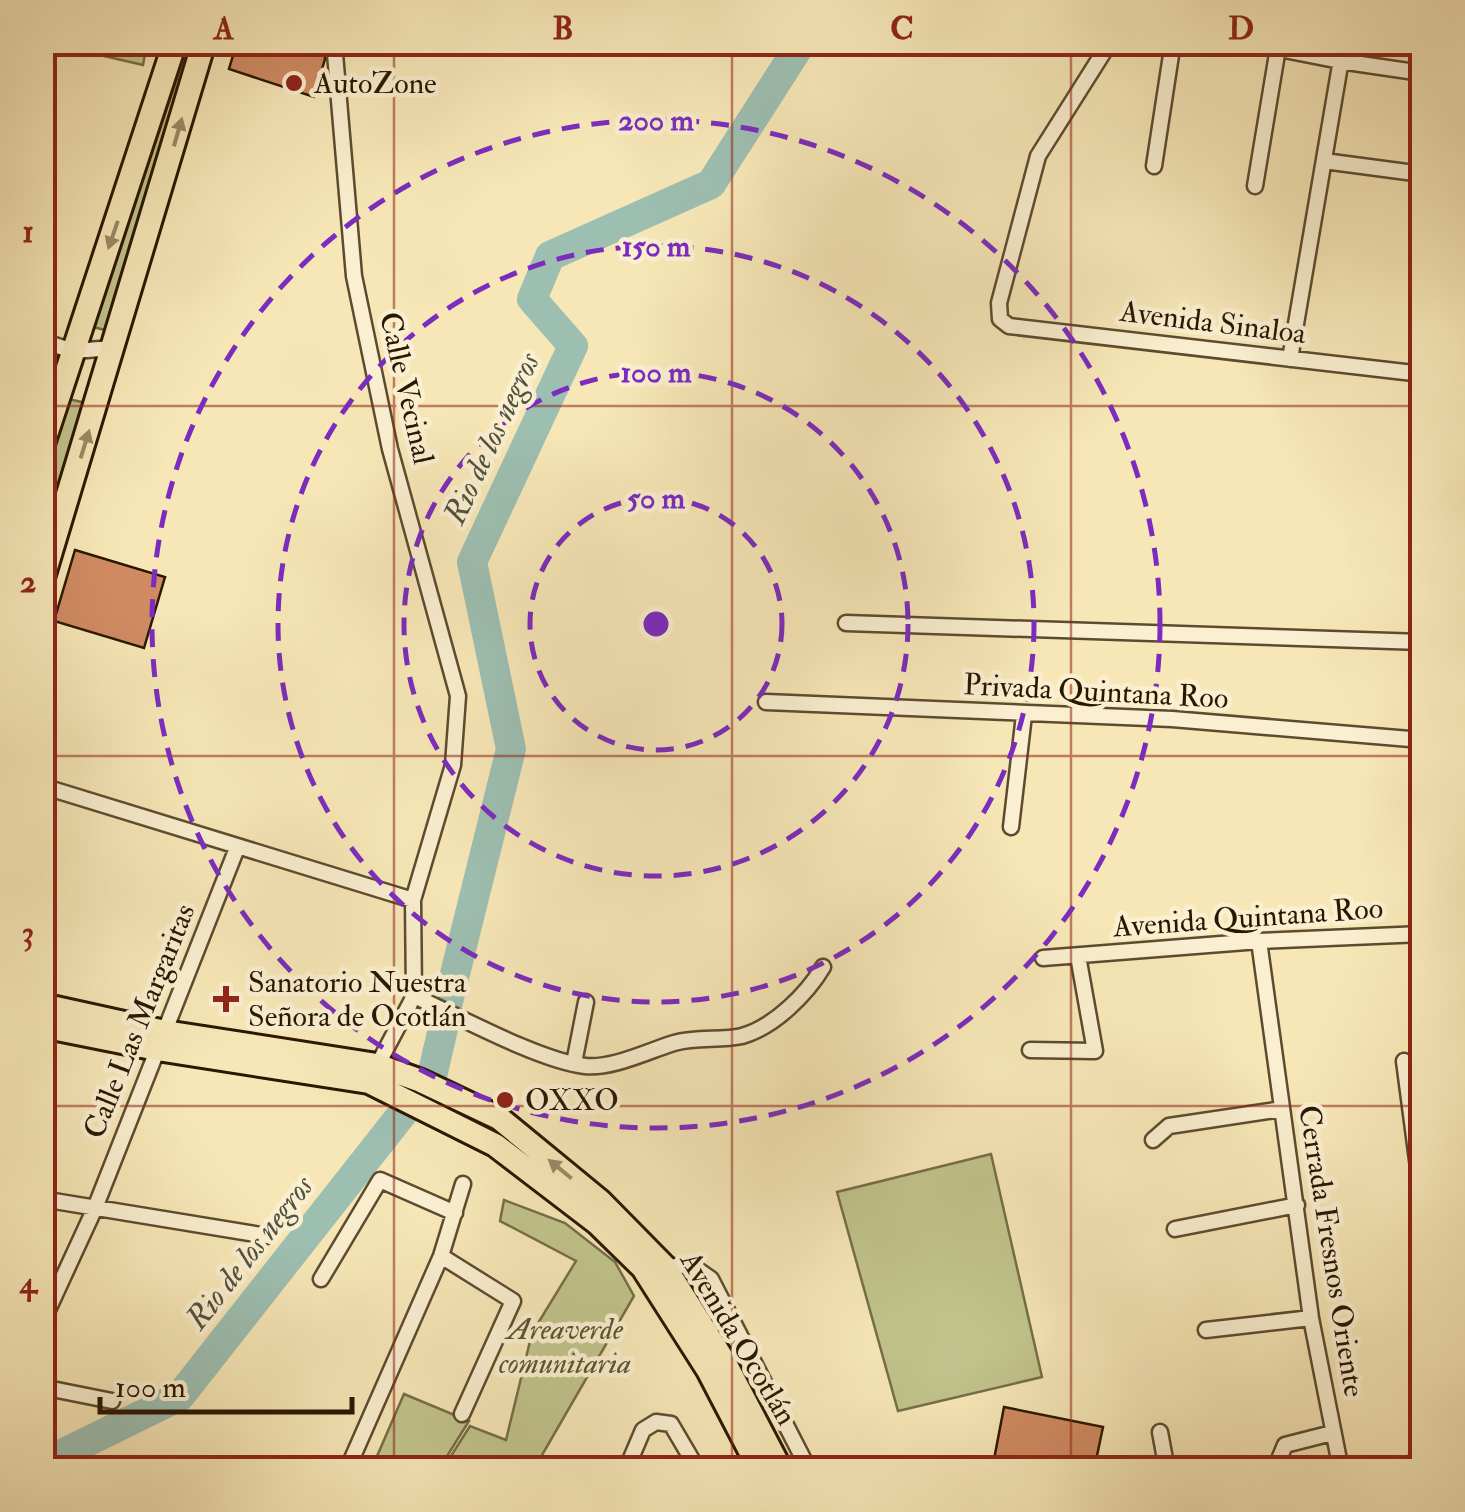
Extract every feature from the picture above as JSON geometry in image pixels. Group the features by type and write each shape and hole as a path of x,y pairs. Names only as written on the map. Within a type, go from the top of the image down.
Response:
{"main road":[{"path":"42,447 175,42"},
{"path":"44,574 204,42"},
{"name":"Avenida Ocotlán","path":"42,1005 161,1040"},
{"name":"Avenida Ocotlán","path":"42,1026 161,1040 373,1074 404,1087 447,1093 499,1118 600,1201 665,1267 724,1361 781,1470"},
{"name":"Avenida Ocotlán","path":"404,1087 434,1115 495,1145 597,1223 643,1268 708,1370 760,1470"}],"street":[{"name":"Calle Vecinal","path":"334,42 354,276 390,450 458,696 453,765 413,900 414,996 373,1074"},
{"name":"Avenida Sinaloa","path":"1110,42 1038,156 999,303 1000,318 1009,326 1422,374"},
{"path":"1154,166 1173,42"},
{"path":"1244,42 1340,62 1422,73"},
{"path":"1290,359 1344,42"},
{"path":"1255,186 1278,48"},
{"path":"1324,161 1422,174"},
{"path":"42,341 74,350 114,348"},
{"path":"846,622 1422,642"},
{"name":"Privada Quintana Roo","path":"766,702 1172,719 1422,740"},
{"path":"1010,827 1024,715"},
{"path":"42,786 413,900"},
{"name":"Calle Las Margaritas","path":"42,1323 95,1208 237,848"},
{"name":"Avenida Quintana Roo","path":"1043,958 1422,934"},
{"name":"Cerrada Fresnos Oriente","path":"1259,942 1311,1318 1341,1470"},
{"path":"1030,1050 1094,1051 1078,956"},
{"path":"414,996 545,1055 586,1066 690,1038 741,1036 785,1010 813,985 823,967"},
{"path":"574,1063 586,1002"},
{"path":"1404,1061 1422,1198"},
{"path":"1153,1140 1169,1126 1282,1109"},
{"path":"321,1278 380,1180 455,1213"},
{"path":"347,1470 441,1256 463,1184"},
{"path":"42,1199 267,1236"},
{"path":"1176,1229 1296,1205"},
{"path":"441,1256 513,1302 462,1414"},
{"path":"665,1267 691,1265 711,1278 809,1470"},
{"path":"1206,1330 1311,1318"},
{"path":"42,1387 112,1401"},
{"path":"626,1470 643,1430 656,1422 670,1424 698,1470"},
{"path":"1160,1432 1167,1470"},
{"path":"1283,1470 1281,1450 1286,1445 1332,1434"},
{"path":"1385,1470 1422,1461"}],"green space":[{"path":"43,42 147,42 147,43 143,65"},
{"path":"189,43 196,43 109,331 93,327"},
{"path":"68,399 86,403 44,535 43,481"},
{"path":"991,1154 1042,1377 898,1411 837,1192"},
{"name":"Areaverde comunitaria","path":"504,1200 565,1223 615,1262 634,1296 534,1469 449,1469 444,1467 470,1426 506,1440 532,1333 576,1261 500,1221"},
{"path":"404,1394 469,1421 439,1469 371,1470"}],"building":[{"name":"AutoZone","path":"237,42 307,42 324,48 325,59 314,97 229,69"},
{"path":"75,550 165,577 144,648 54,621"},
{"path":"1004,1407 1103,1427 1094,1470 992,1470"}],"waterway":[{"name":"Rio de los negros","path":"448,1002 511,749 472,562 573,346 532,299 550,256 711,184 802,42"},
{"name":"Rio de los negros","path":"42,1464 180,1396 432,1076 445,1020"}],"place":[{"name":"AutoZone","path":"294,83"},
{"name":"Sanatorio Nuestra Señora de Ocotlán","path":"226,999"},
{"name":"OXXO","path":"505,1100"}]}
